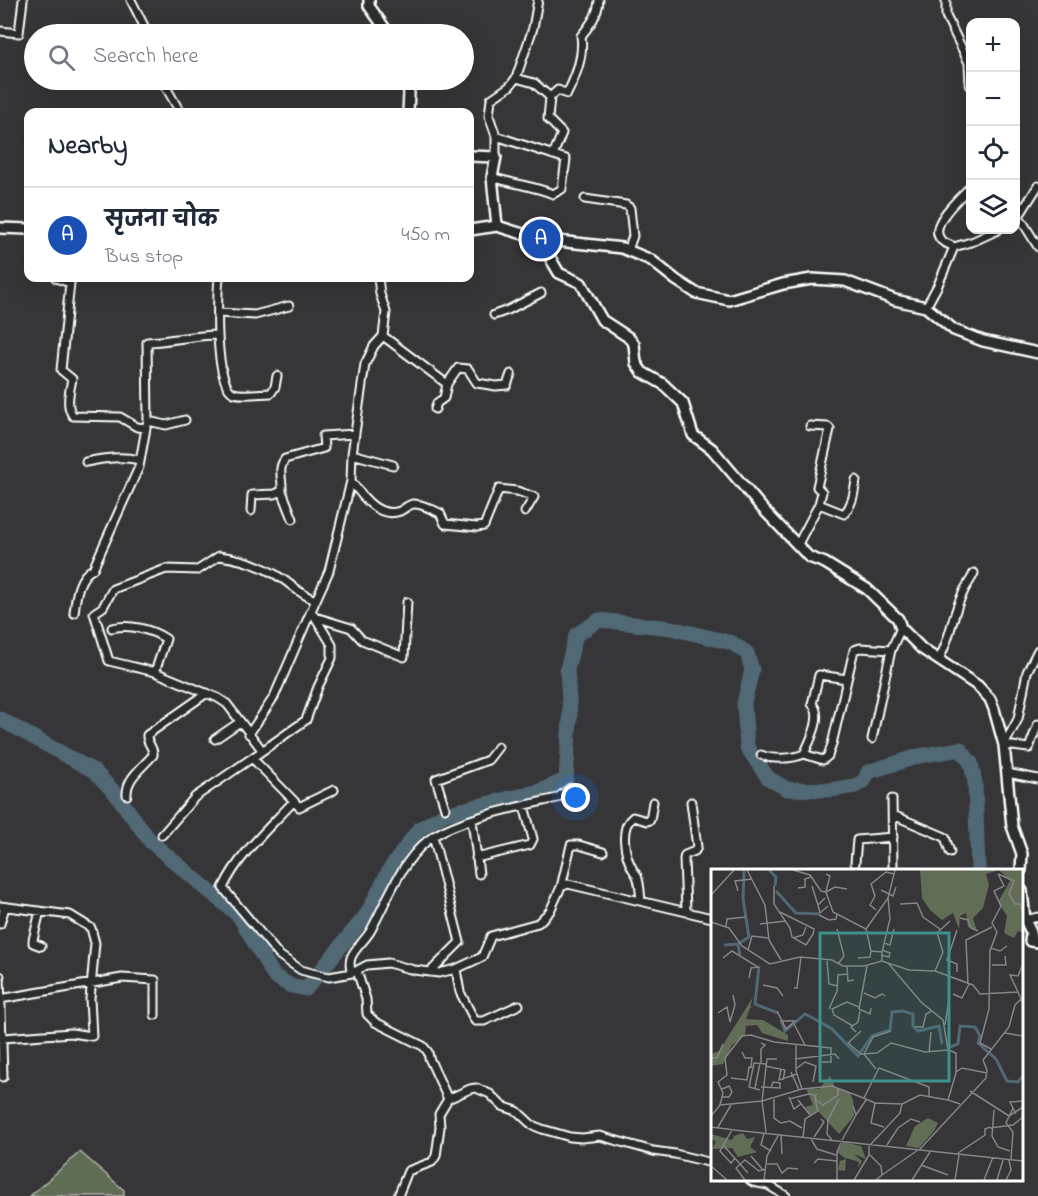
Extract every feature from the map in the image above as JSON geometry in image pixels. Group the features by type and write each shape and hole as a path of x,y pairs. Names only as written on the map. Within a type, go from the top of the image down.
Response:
{"street":[{"path":"0,31 19,33 23,0"},
{"path":"131,0 143,24"},
{"path":"369,0 369,6 381,24"},
{"path":"497,226 492,177 496,157 496,136 489,116 491,99 510,86 516,78 533,28 538,0"},
{"path":"553,155 562,133 548,119 550,97 558,90 567,94 575,79 583,47 582,36 599,9 599,0"},
{"path":"945,0 946,16 969,63 969,72"},
{"path":"516,78 534,83 550,97"},
{"path":"168,90 178,108"},
{"path":"408,90 408,108"},
{"path":"492,177 553,194 562,189 566,159 496,136"},
{"path":"474,156 496,157"},
{"path":"1020,213 1038,186"},
{"path":"966,191 940,220 938,234 941,240 954,247 989,234"},
{"path":"585,199 626,205 630,208 633,236 628,250"},
{"path":"1020,221 1038,246"},
{"path":"474,229 497,226 539,239 622,248 651,260 696,293 714,298 729,300 758,290 812,279 845,282 895,300 926,307 954,330 983,341 1038,353"},
{"path":"0,228 24,229"},
{"path":"539,239 559,273 581,284 602,320 628,337 634,344 636,363 642,372 663,384 683,403 693,435 711,449 762,508 809,557 825,563 867,589 897,619 901,628 922,649 978,686 990,699 1004,745 1012,826 1022,854 1021,869"},
{"path":"926,307 954,247"},
{"path":"67,282 70,283 62,370 72,379 69,411 73,416 120,417 137,427 166,425 185,420"},
{"path":"218,282 218,335 221,374 227,388 234,393 271,393 275,387 276,376"},
{"path":"249,734 274,698 313,614 316,600 329,571 351,481 352,454 365,364 374,346 383,336 386,312 378,282"},
{"path":"494,315 540,293"},
{"path":"219,313 255,315 289,306"},
{"path":"74,613 80,584 88,572 93,569 139,467 147,425 147,342 170,341 196,335 218,335"},
{"path":"383,336 447,384"},
{"path":"435,409 437,402 444,398 447,384 458,368 468,369 477,383 496,386 507,385 511,374"},
{"path":"798,544 819,504 822,492 817,487 830,429 810,426"},
{"path":"293,519 282,491 280,474 282,463 285,459 324,448 323,436 355,434"},
{"path":"352,454 393,465"},
{"path":"86,462 115,457 140,460"},
{"path":"819,504 844,514 854,498 856,480"},
{"path":"351,481 369,504 382,511 398,512 412,504 423,506 440,513 445,524 484,526 499,489 517,491 534,497 525,512"},
{"path":"251,511 252,495 275,494 282,491"},
{"path":"262,750 227,704 207,693 155,672 107,660 106,647 94,613 103,607 113,589 166,569 198,570 219,556 259,565 296,590 316,600"},
{"path":"939,659 946,646 963,591 970,583 974,573"},
{"path":"313,614 351,628 362,640 404,657 407,602"},
{"path":"162,836 195,797 306,720 332,658 332,645 313,614"},
{"path":"112,628 134,627 166,639 155,672"},
{"path":"872,739 891,650 901,628"},
{"path":"804,754 823,760 828,756 854,650 860,648 891,650"},
{"path":"1004,745 1018,719 1027,672 1038,650"},
{"path":"761,755 769,758 799,757 804,754 817,714 812,704 819,675 847,679"},
{"path":"127,795 130,780 153,755 147,735 207,693"},
{"path":"215,739 240,722"},
{"path":"1004,745 1029,748 1038,724"},
{"path":"445,808 435,779 488,760 498,747"},
{"path":"252,758 299,807 334,790"},
{"path":"1007,773 1038,779"},
{"path":"448,1099 428,1052 423,1046 375,1022 367,1014 364,991 349,965 350,957 367,937 403,871 425,842 447,828 557,798 570,788"},
{"path":"892,799 893,869"},
{"path":"294,801 245,853 230,873 223,888 279,955 301,970 329,977 354,972 367,965 388,963 439,973 456,969 482,957 491,936 538,923 550,911 561,887 571,845 603,852"},
{"path":"641,901 637,875 632,869 625,849 626,828 628,820 633,817 650,820 653,802"},
{"path":"686,910 684,859 685,855 695,851 697,847 691,802"},
{"path":"476,858 530,845 533,839 524,806"},
{"path":"893,815 945,837 950,852"},
{"path":"472,820 479,874"},
{"path":"430,972 460,942 433,836"},
{"path":"855,863 857,840 893,837"},
{"path":"561,887 573,884 711,918"},
{"path":"1023,901 1030,940"},
{"path":"0,924 3,906 70,915 91,928 95,943 91,984 92,1036 71,1033 3,1038"},
{"path":"40,910 33,943 42,946"},
{"path":"1025,920 1038,917"},
{"path":"456,969 460,992 475,1021 484,1021 519,1005"},
{"path":"0,976 3,1077"},
{"path":"1,999 122,978 155,980 154,1015"},
{"path":"398,1196 408,1171 432,1162 436,1156 440,1127 439,1114 448,1099 476,1088 490,1094 502,1106 517,1111 532,1125 542,1129 570,1137 600,1136 653,1151 711,1163"},
{"path":"752,1181 768,1185 786,1196"}],"green space":[{"path":"80,1152 124,1190 124,1196 30,1196"}],"waterway":[{"path":"0,719 94,771 116,794 151,842 239,916 274,976 291,986 306,989 367,914 390,869 419,829 445,814 540,791 566,780 570,717 567,669 576,635 599,620 671,628 732,643 747,653 752,670 744,703 747,747 768,778 787,789 830,790 855,786 864,781 868,772 919,756 960,749 971,763 975,783 978,869"},
{"path":"1023,926 1038,923"}],"place":[{"name":"सृजना चोक","path":"541,239"}]}
